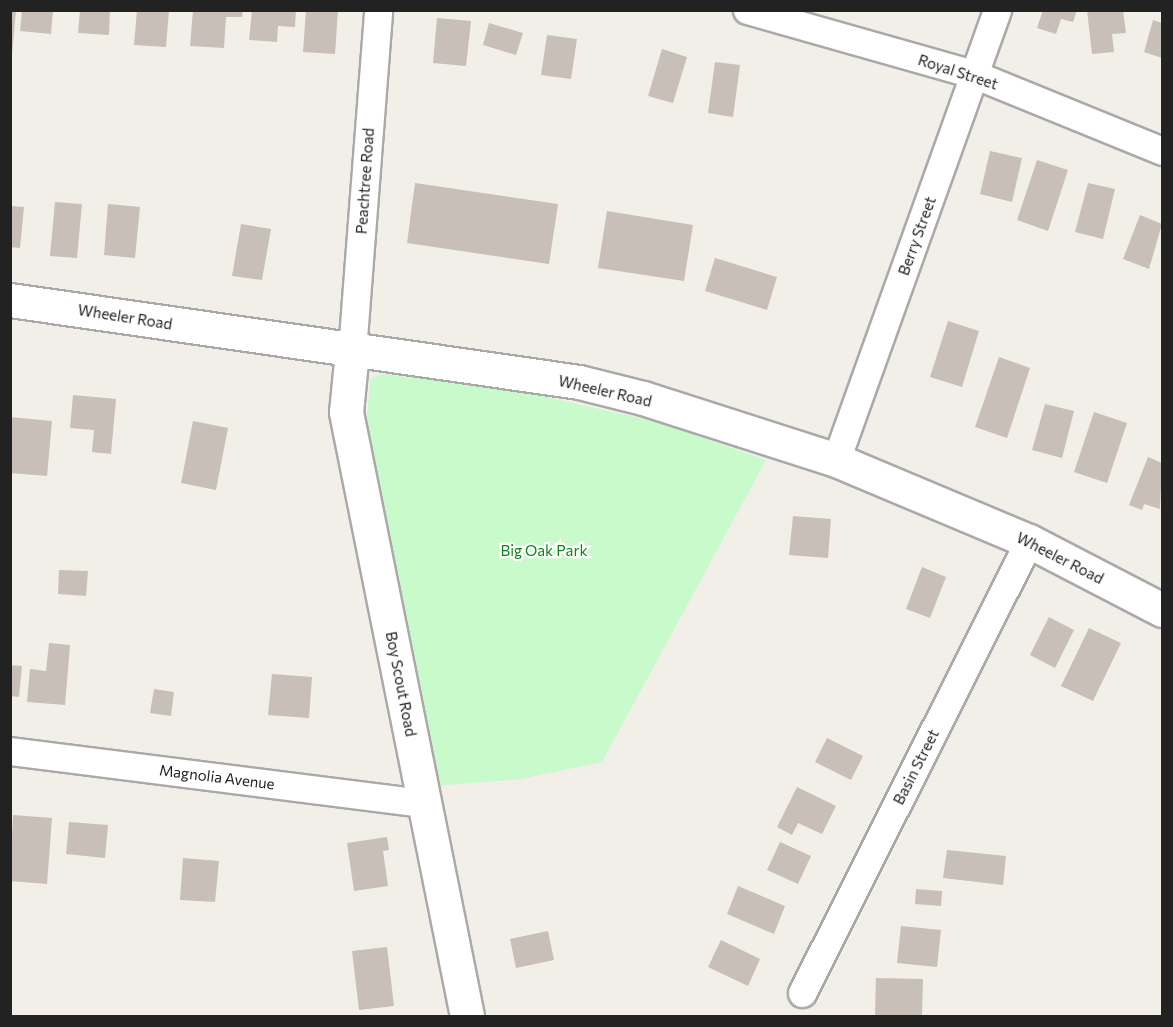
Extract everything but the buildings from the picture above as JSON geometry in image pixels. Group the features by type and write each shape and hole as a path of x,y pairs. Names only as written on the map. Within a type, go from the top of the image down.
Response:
{"street":[{"name":"Peachtree Road","path":"352,351 378,10"},
{"name":"Royal Street","path":"747,10 976,75 1162,151"},
{"name":"Berry Street","path":"836,460 976,75 997,10"},
{"name":"Wheeler Road","path":"10,300 579,382 643,398 836,460 1029,541 1162,610"},
{"name":"Boy Scout Road","path":"352,351 346,412 467,1017"},
{"name":"Basin Street","path":"802,993 1029,541"},
{"name":"Magnolia Avenue","path":"10,751 424,803"}],"green space":[{"name":"Big Oak Park","path":"383,374 515,390 657,422 766,460 602,762 521,779 433,786 367,421 370,379"}]}
